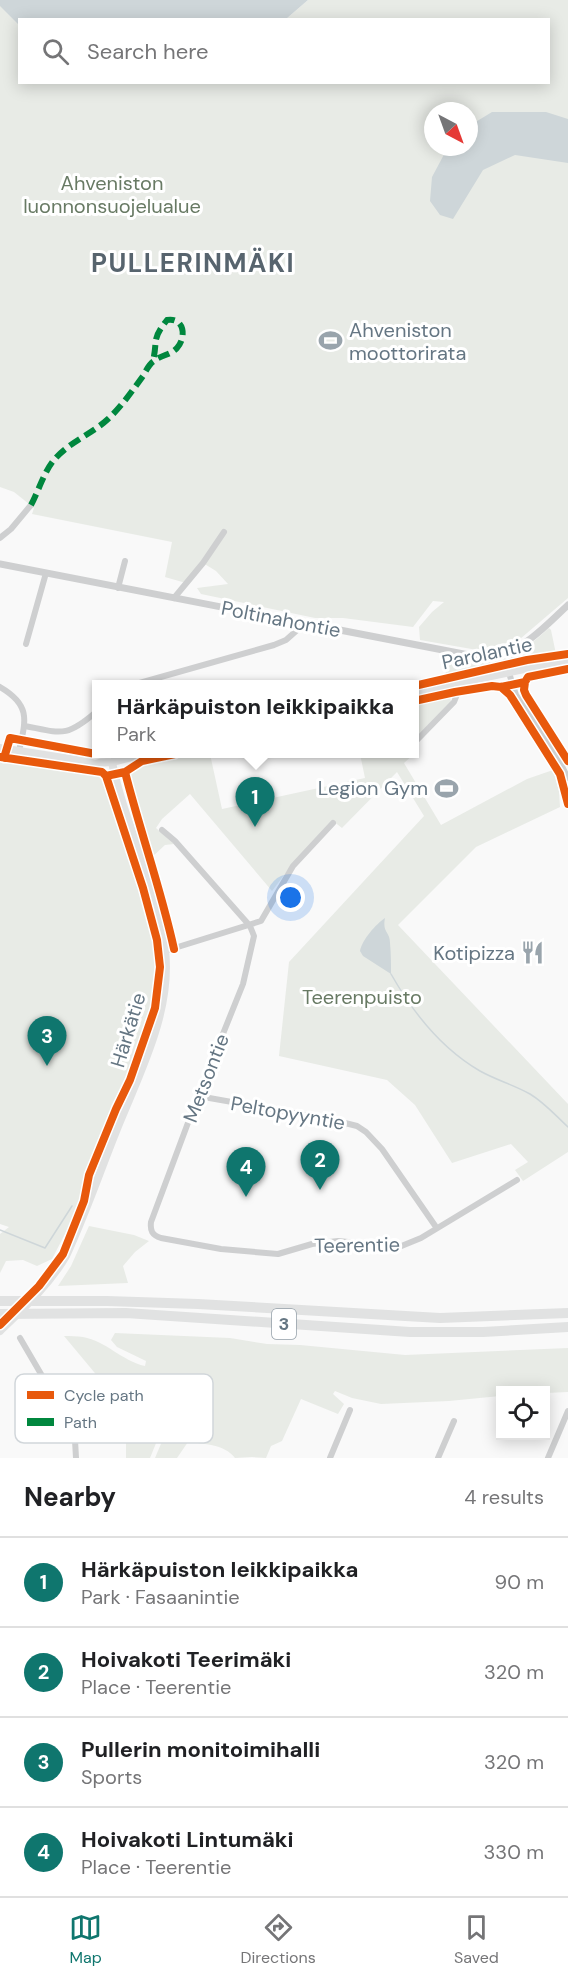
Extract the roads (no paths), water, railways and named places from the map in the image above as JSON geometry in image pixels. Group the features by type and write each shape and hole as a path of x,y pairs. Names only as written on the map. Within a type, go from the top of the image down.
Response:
{"highway":[{"name":"3","path":"0,1301 66,1300 198,1304 440,1318 568,1313"},
{"name":"3","path":"0,1314 126,1313 419,1332 483,1332 568,1327"}],"main road":[{"name":"Parolantie","path":"419,691 568,660"},
{"path":"0,748 95,763 126,758"},
{"name":"Härkätie","path":"3,1329 57,1270 76,1234 154,1034 163,1002 165,951 159,918 112,762"}],"street":[{"path":"0,538 11,529 31,505"},
{"path":"174,598 203,563 224,532"},
{"path":"118,588 124,561"},
{"name":"Poltinahontie","path":"0,564 480,657 509,653 534,636 568,605"},
{"path":"26,644 46,573"},
{"path":"150,680 274,645 286,640 304,624"},
{"path":"509,673 516,695 565,765 568,778"},
{"path":"419,738 454,702 456,697 453,684"},
{"path":"0,687 13,694 22,707 25,726 19,751"},
{"path":"25,726 56,732 68,731 76,729 92,715"},
{"path":"165,951 261,921 293,866 333,823"},
{"path":"162,830 175,841 250,926"},
{"name":"Metsontie","path":"150,1229 198,1096 243,984 254,936 250,926"},
{"name":"Peltopyyntie","path":"198,1096 333,1119 357,1126 382,1149 436,1227"},
{"name":"Teerentie","path":"150,1229 161,1238 221,1249 278,1254 312,1244 338,1241 399,1247 415,1240 517,1180"},
{"path":"20,1338 41,1374"},
{"path":"330,1458 350,1410"},
{"path":"548,1458 568,1411"},
{"path":"438,1458 454,1421"},
{"path":"75,1443 76,1458"}],"waterway":[{"path":"391,974 418,1015 453,1052 480,1071 535,1098 568,1127"},
{"path":"0,1230 45,1248 72,1206"}],"place":[{"name":"Ahveniston moottorirata","path":"331,341"},
{"name":"Legion Gym","path":"446,788"},
{"name":"Härkäpuiston leikkipaikka","path":"255,827"},
{"name":"Kotipizza","path":"533,953"},
{"name":"Pullerin monitoimihalli","path":"47,1066"},
{"name":"Hoivakoti Teerimäki","path":"320,1190"},
{"name":"Hoivakoti Lintumäki","path":"246,1197"}],"district":[{"name":"PULLERINMÄKI","path":"193,263"}],"park label":[{"name":"Ahveniston luonnonsuojelualue","path":"112,194"},
{"name":"Teerenpuisto","path":"362,997"}]}
